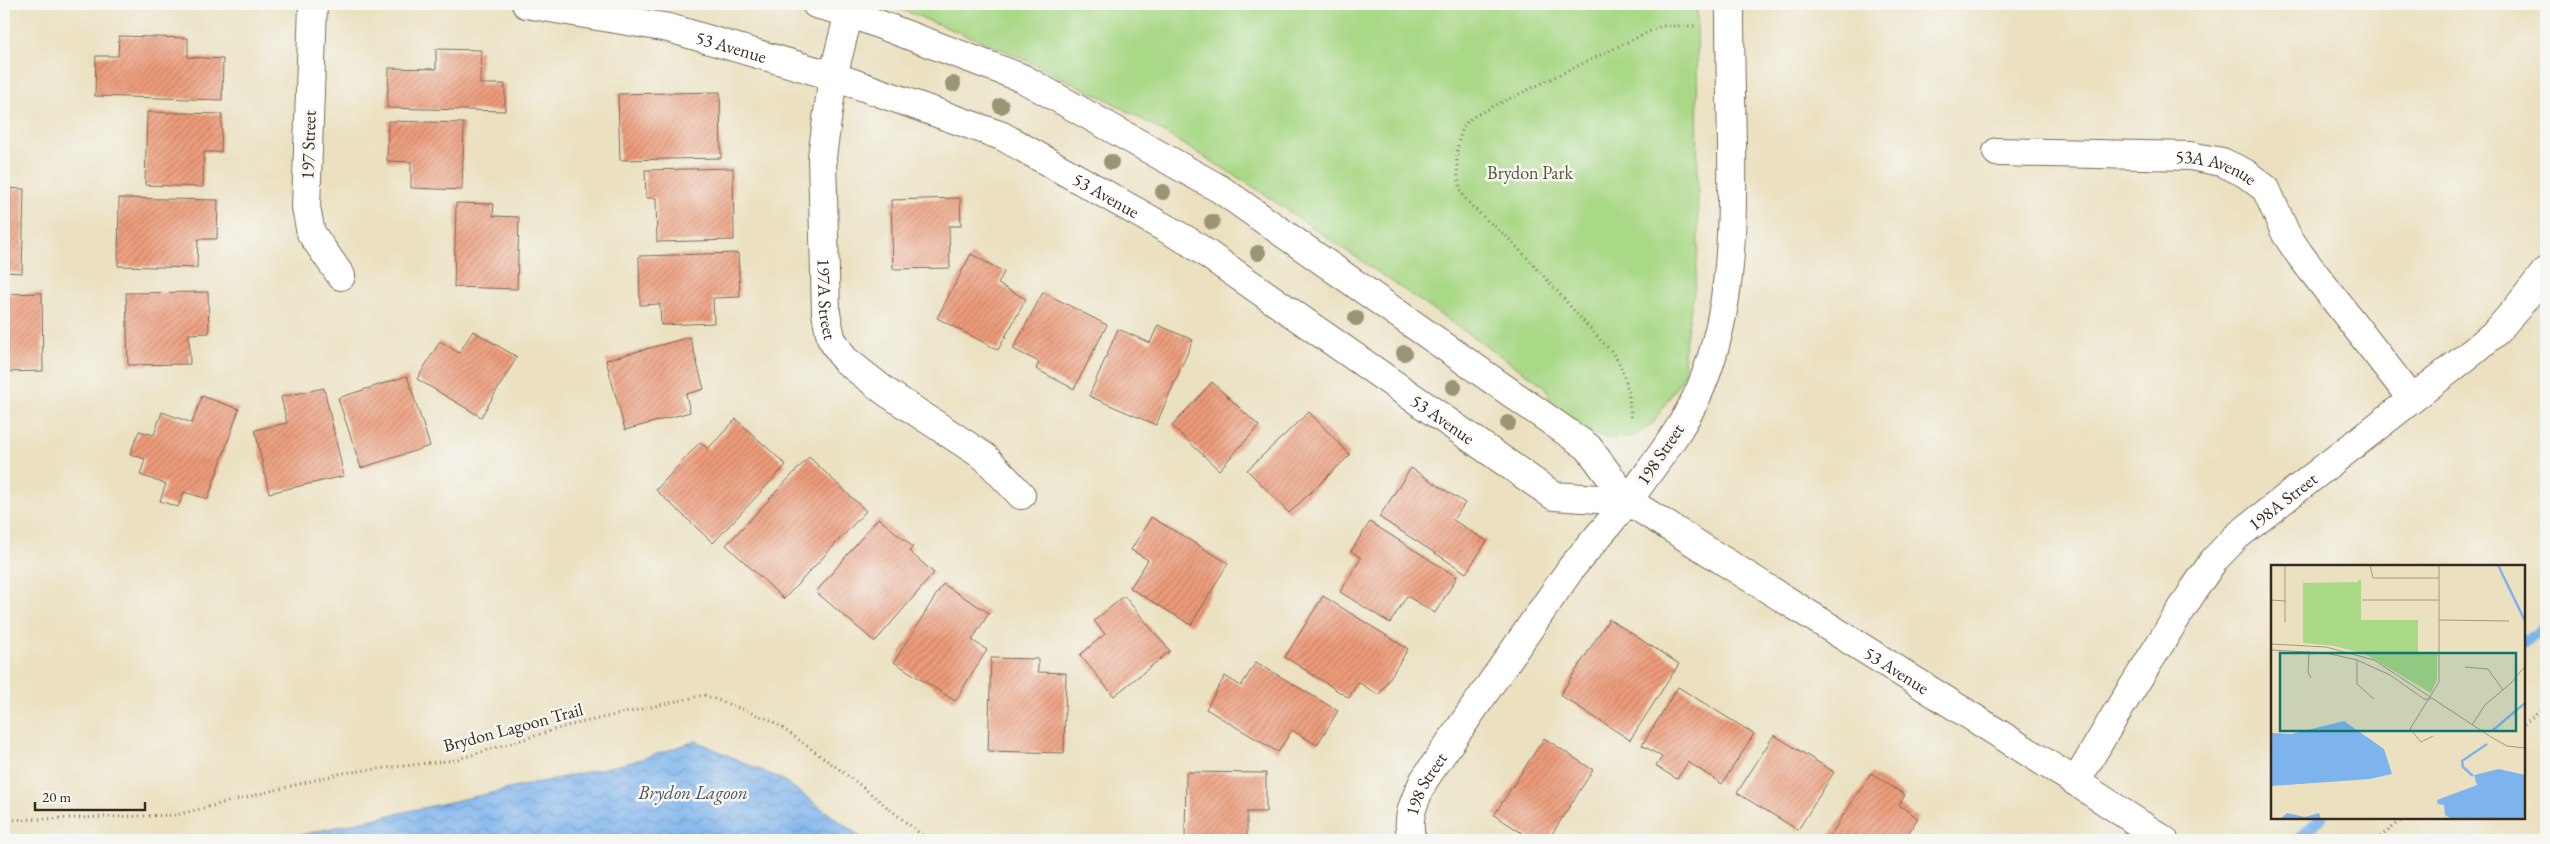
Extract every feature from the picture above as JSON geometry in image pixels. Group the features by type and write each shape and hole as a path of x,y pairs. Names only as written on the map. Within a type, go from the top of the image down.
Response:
{"street":[{"name":"197 Street","path":"313,4 306,207 311,233 341,276"},
{"name":"53 Avenue","path":"526,4 669,28 833,76 1002,136 1190,242 1554,496 1628,501"},
{"name":"53 Avenue","path":"816,4 849,13 1022,78 1220,189 1588,447 1628,501 2076,782 2164,840"},
{"name":"197A Street","path":"849,13 833,76 824,124 822,158 826,313 831,338 844,359 862,374 986,457 1021,495"},
{"name":"198 Street","path":"1412,840 1410,818 1413,802 1424,780 1572,567 1628,501 1675,434 1701,388 1713,354 1727,284 1732,213 1730,15"},
{"name":"53A Avenue","path":"1997,152 2190,156 2222,162 2245,173 2266,188 2286,234 2300,255 2411,398"},
{"name":"198A Street","path":"2076,782 2114,717 2214,560 2236,537 2497,331 2546,271"}],"path":[{"path":"1631,417 1628,386 1623,368 1612,352 1510,239 1474,206 1462,191 1458,168 1462,131 1469,120 1492,107 1661,26 1730,15"},
{"name":"Brydon Lagoon Trail","path":"4,820 176,815 343,773 455,760 567,726 704,695 773,721 855,781 928,840"},
{"path":"2525,723 2546,706"},
{"path":"2376,840 2404,819"}],"green space":[{"name":"Brydon Park","path":"887,4 1697,4 1698,248 1696,280 1684,349 1685,373 1653,423 1635,435 1606,438 1583,429 1551,404 1548,392 1543,385 1252,186 1104,98 1006,51"}],"water":[{"name":"Brydon Lagoon","path":"696,741 783,780 865,840 277,840 632,762"}],"building":[{"path":"119,36 188,38 188,57 223,59 222,100 95,96 96,56 118,56"},
{"path":"436,49 481,50 480,84 505,84 505,111 387,108 389,68 436,69"},
{"path":"720,92 721,158 620,160 618,94"},
{"path":"147,112 222,114 221,152 204,152 203,187 145,185"},
{"path":"388,121 464,123 462,190 411,188 411,162 387,161"},
{"path":"733,168 734,240 657,242 656,198 646,198 645,170"},
{"path":"4,188 24,189 22,273 4,272"},
{"path":"119,198 218,200 217,239 198,239 197,268 118,266"},
{"path":"960,198 961,226 949,226 950,268 893,269 891,200"},
{"path":"456,203 494,204 493,216 519,217 517,289 454,287"},
{"path":"738,253 740,297 713,298 714,323 661,325 660,304 640,305 639,256"},
{"path":"971,254 1004,272 998,284 1026,299 998,350 937,318"},
{"path":"208,292 209,333 189,334 190,364 128,365 126,293"},
{"path":"1043,292 1107,325 1074,389 1036,369 1039,362 1013,349"},
{"path":"42,293 43,371 4,372 4,294"},
{"path":"1158,325 1193,340 1156,425 1089,396 1118,329 1150,343"},
{"path":"473,331 517,357 481,417 417,379 440,341 459,353"},
{"path":"690,337 704,389 686,394 690,412 625,430 606,360"},
{"path":"407,376 430,446 361,468 338,398"},
{"path":"1212,382 1259,426 1219,470 1172,426"},
{"path":"324,388 344,476 269,493 255,430 287,423 281,397"},
{"path":"202,396 239,409 208,499 184,492 178,507 160,501 166,484 140,475 145,459 130,454 139,431 154,435 162,412 192,423"},
{"path":"1309,412 1350,455 1289,513 1247,470"},
{"path":"736,419 786,465 713,543 656,490 700,442 708,449"},
{"path":"809,457 866,511 784,599 726,545"},
{"path":"1411,468 1465,503 1453,520 1487,541 1466,573 1379,517"},
{"path":"1151,517 1228,563 1191,625 1130,588 1148,560 1131,550"},
{"path":"878,518 913,547 909,551 934,573 875,642 816,592"},
{"path":"1370,522 1457,577 1435,613 1407,596 1390,623 1340,592 1361,558 1351,551"},
{"path":"943,584 989,613 972,640 987,650 955,701 894,662"},
{"path":"1124,596 1170,651 1114,696 1080,655 1105,634 1094,621"},
{"path":"1323,596 1408,649 1379,695 1358,682 1349,698 1285,657"},
{"path":"1609,619 1679,664 1630,740 1560,695"},
{"path":"991,658 1038,659 1038,672 1066,673 1064,753 988,751"},
{"path":"1256,662 1338,711 1317,745 1292,730 1278,752 1206,709 1225,676 1241,686"},
{"path":"1678,687 1754,734 1722,784 1688,762 1677,779 1656,766 1662,757 1642,745"},
{"path":"1774,735 1834,772 1798,830 1737,793"},
{"path":"1544,738 1593,770 1548,840 1533,840 1494,815"},
{"path":"1186,772 1266,773 1266,812 1247,812 1247,840 1185,840"},
{"path":"1871,773 1905,795 1899,805 1918,818 1904,840 1827,840"}],"waterway":[{"path":"2525,641 2546,627"},
{"path":"2297,840 2320,819"}]}
